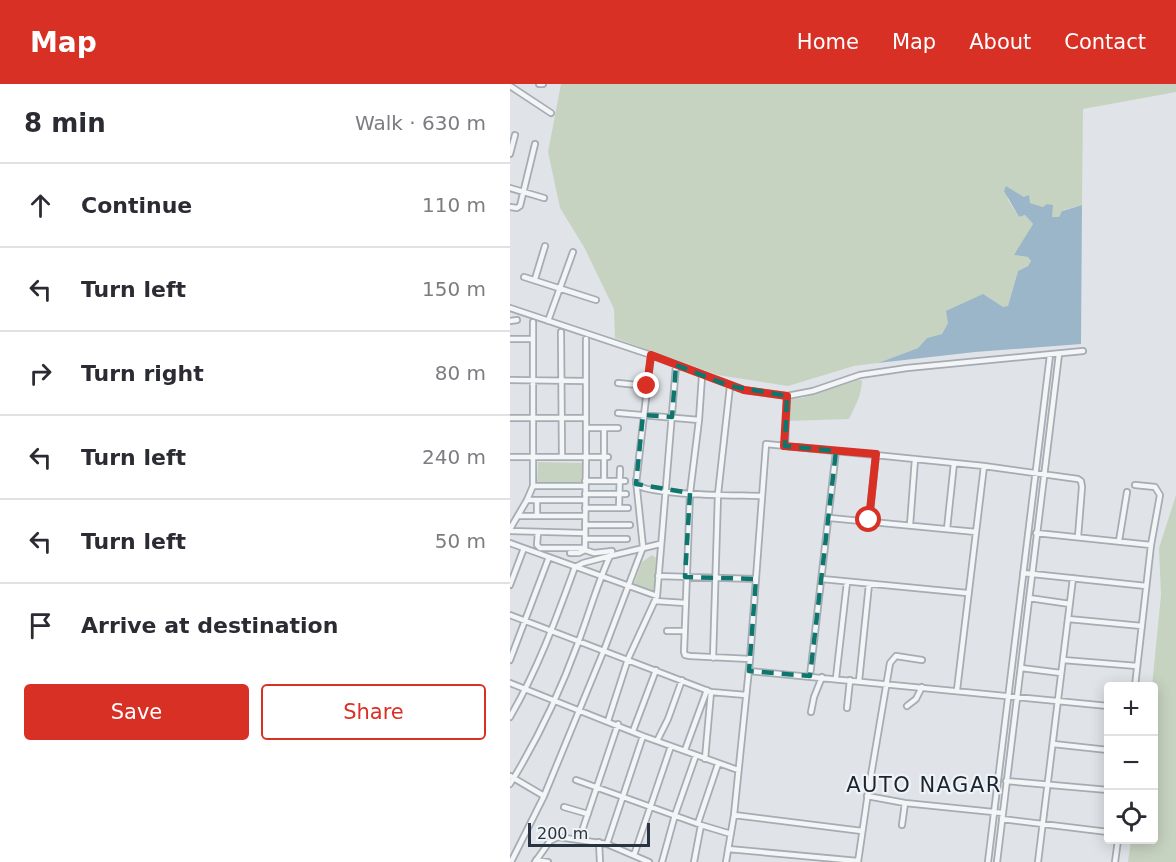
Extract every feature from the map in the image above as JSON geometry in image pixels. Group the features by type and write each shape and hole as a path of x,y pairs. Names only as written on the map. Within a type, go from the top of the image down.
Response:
{"street":[{"path":"510,85 551,113"},
{"path":"510,154 515,135"},
{"path":"510,207 520,206 536,144"},
{"path":"510,188 544,198"},
{"path":"535,279 545,246"},
{"path":"548,321 573,252"},
{"path":"524,277 596,300"},
{"path":"510,308 651,355 730,386 762,394 787,396 813,391 860,375 907,368 1083,351"},
{"path":"510,321 517,320"},
{"path":"533,322 533,486 510,530 585,533"},
{"path":"561,332 562,457"},
{"path":"510,339 533,339"},
{"path":"585,549 586,339"},
{"path":"997,862 1059,354"},
{"path":"511,862 544,796 604,650 643,547 636,480 651,355"},
{"path":"988,862 1050,355"},
{"path":"608,721 628,659 656,599 676,366"},
{"path":"702,376 690,493 685,577 685,655 750,659"},
{"path":"510,380 586,381"},
{"path":"618,383 647,386"},
{"path":"713,658 718,494 730,386"},
{"path":"784,446 787,396"},
{"path":"618,412 699,420"},
{"path":"510,418 586,418"},
{"path":"586,428 618,428"},
{"path":"604,428 606,457 604,481"},
{"path":"726,862 734,815 749,671 766,444 984,466 1081,481 1077,537"},
{"path":"810,676 836,451"},
{"path":"869,520 876,454"},
{"path":"510,457 606,457"},
{"path":"910,525 915,459"},
{"path":"947,529 954,463"},
{"path":"957,690 984,466"},
{"path":"619,508 622,481 620,469"},
{"path":"636,480 636,484 642,489 664,492 761,496"},
{"path":"533,486 622,481"},
{"path":"1135,485 1155,488 1160,495 1151,545 1135,682"},
{"path":"1119,542 1127,492"},
{"path":"527,500 626,494"},
{"path":"537,500 537,516"},
{"path":"585,508 628,508"},
{"path":"518,516 585,516"},
{"path":"830,518 976,532"},
{"path":"585,525 630,525"},
{"path":"538,532 537,545 540,548 585,549 594,553 611,554"},
{"path":"1036,533 1151,545"},
{"path":"585,539 627,539"},
{"path":"510,543 601,575 656,599 685,603"},
{"path":"510,717 526,690 552,631 575,567 611,554 660,544"},
{"path":"510,585 524,548"},
{"path":"570,553 579,553 585,549"},
{"path":"544,796 511,779 555,702 601,575 611,554"},
{"path":"510,660 549,557"},
{"path":"1023,573 1146,586"},
{"path":"658,576 756,579"},
{"path":"1038,862 1073,578"},
{"path":"822,579 968,593"},
{"path":"836,678 847,582"},
{"path":"859,681 869,584"},
{"path":"1029,598 1070,604"},
{"path":"510,615 709,691 746,695"},
{"path":"1068,619 1142,626"},
{"path":"667,631 684,631"},
{"path":"728,849 858,862 890,663 896,656 922,660"},
{"path":"1063,660 1137,666"},
{"path":"1021,668 1061,673"},
{"path":"633,731 656,670"},
{"path":"749,671 1104,706"},
{"path":"811,712 822,677"},
{"path":"847,708 850,680"},
{"path":"657,741 682,681"},
{"path":"510,683 618,724 643,736 738,770"},
{"path":"907,706 916,699 922,687"},
{"path":"685,750 709,691"},
{"path":"705,759 709,691"},
{"path":"579,840 618,724"},
{"path":"607,843 643,736"},
{"path":"1053,744 1104,750"},
{"path":"634,855 671,746"},
{"path":"662,862 675,815 696,755"},
{"path":"694,862 699,824 718,764"},
{"path":"576,780 731,834"},
{"path":"1006,781 1104,790"},
{"path":"867,796 905,803 1003,813"},
{"path":"902,825 905,803"},
{"path":"564,807 588,814"},
{"path":"734,815 862,831"},
{"path":"993,818 1104,832"},
{"path":"535,861 554,838 607,843 649,862"},
{"path":"599,842 600,862"},
{"path":"1115,862 1117,844"},
{"path":"791,862 792,855"},
{"path":"535,861 548,862"}],"highlighted area":[{"path":"676,365 730,386 787,396 785,446 836,451 810,676 749,671 756,579 685,577 690,493 636,484 643,415 672,417"}],"green space":[{"path":"561,84 1176,84 1176,92 1083,109 1082,205 1063,210 1059,217 1051,217 1043,207 1030,203 1006,186 1008,200 1019,217 1025,215 1033,224 1015,255 1028,257 1031,261 1028,266 1018,271 1008,307 948,323 942,334 927,338 918,348 878,363 854,366 788,386 718,375 615,338 614,309 584,247 560,208 548,152"},
{"path":"862,380 861,391 849,419 788,421 789,399 802,398"},
{"path":"538,462 583,463 583,485 537,484"},
{"path":"1176,495 1176,862 1128,862 1130,844 1158,844 1158,682 1152,682 1161,595 1159,548"},
{"path":"652,555 656,558 654,591 652,592 634,584 642,562"}],"water":[{"path":"1006,186 1024,197 1029,195 1030,203 1043,207 1047,204 1053,205 1052,217 1059,217 1062,211 1082,205 1081,344 975,352 878,363 918,348 927,338 942,334 948,323 946,311 983,294 1003,307 1008,306 1018,271 1028,266 1031,261 1028,257 1014,255 1033,224 1025,215 1019,217 1004,191"}],"district":[{"name":"AUTO NAGAR","path":"924,785"}],"route":[{"path":"647,386 651,355 744,390 787,396 784,446 876,454 869,520"}]}
